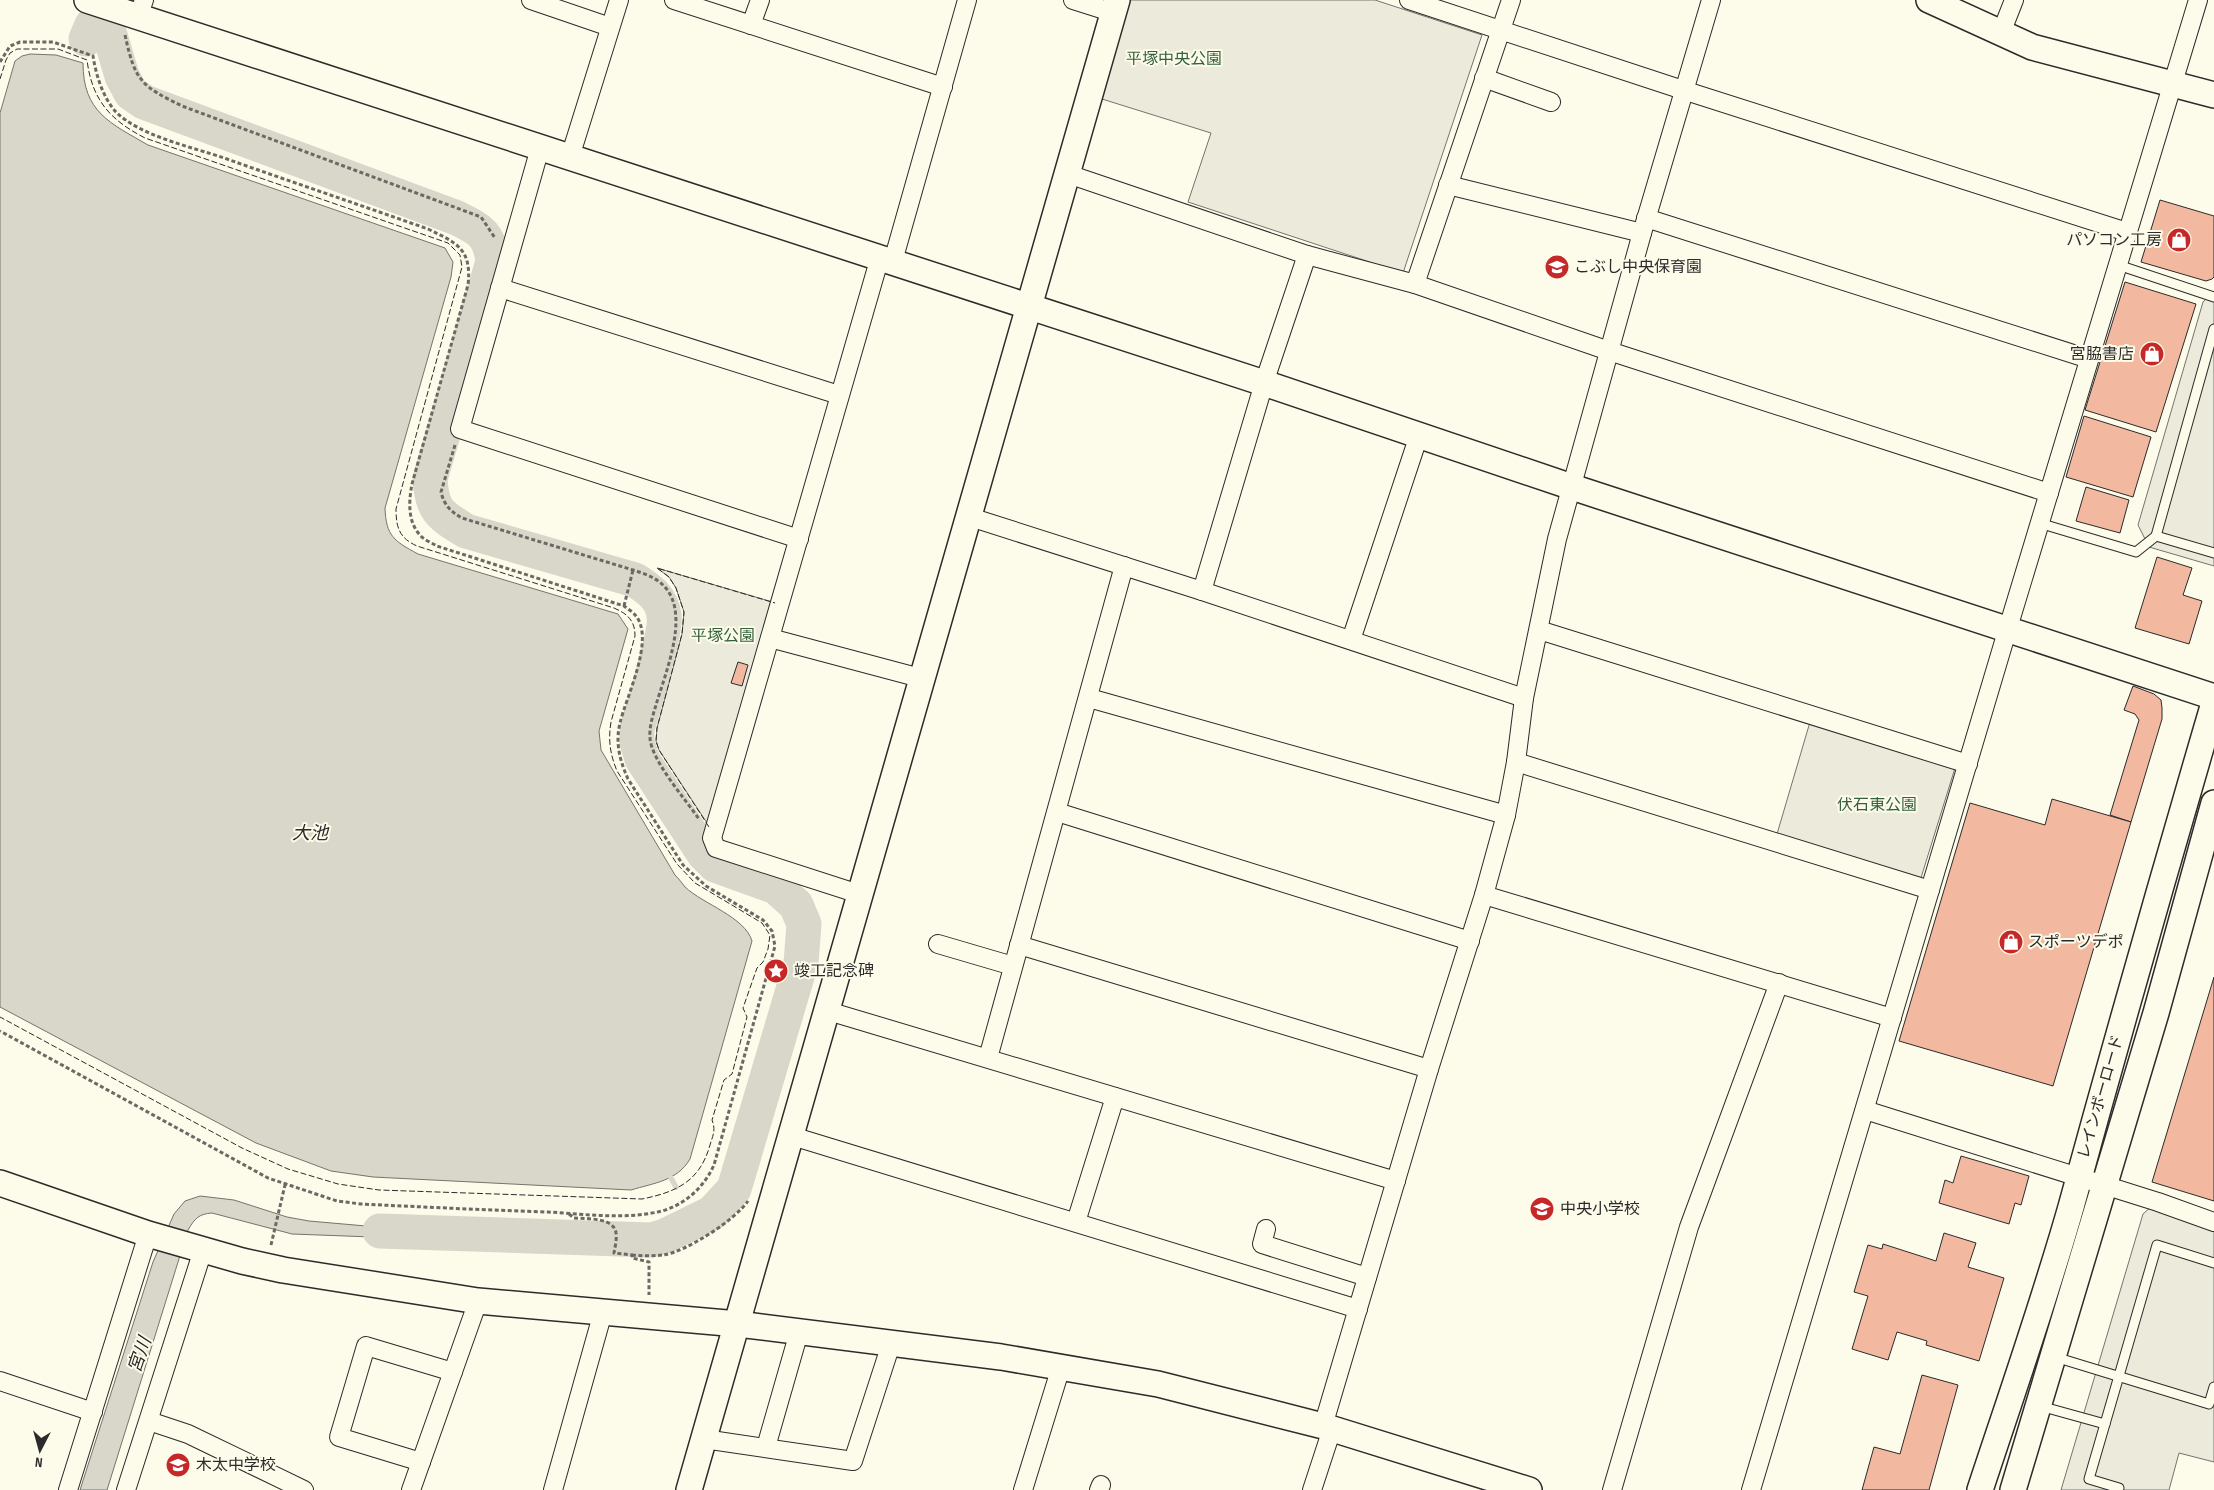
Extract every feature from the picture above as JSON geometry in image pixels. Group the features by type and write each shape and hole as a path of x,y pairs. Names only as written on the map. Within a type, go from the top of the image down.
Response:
{"street":[{"path":"88,0 134,9 540,148 1031,306 1572,487 2008,628 2214,697"},
{"path":"531,0 610,27"},
{"path":"570,157 619,0"},
{"path":"674,0 942,87"},
{"path":"751,25 760,0"},
{"path":"862,895 716,848 712,838 839,395 887,259 942,87 967,0"},
{"path":"689,1490 862,895 1116,7 1073,0"},
{"path":"1409,0 2127,232"},
{"path":"1415,284 1511,0"},
{"path":"1312,1490 1367,1277 1429,1069 1484,895 1506,815 1516,762 1524,698 1557,539 1644,226 1686,91 1711,0"},
{"path":"1929,0 2032,47 2214,96"},
{"path":"2001,33 2014,0"},
{"path":"1751,1490 2039,523 2198,0"},
{"path":"1484,78 1551,102"},
{"path":"540,148 460,429 799,539"},
{"path":"1068,174 1307,256 1415,284 1609,351 2049,493"},
{"path":"1448,185 1644,226 2089,359"},
{"path":"1202,591 1264,383 1307,256"},
{"path":"500,288 839,395"},
{"path":"1351,640 1419,435"},
{"path":"970,517 1202,591 1524,698"},
{"path":"988,1058 1124,566"},
{"path":"1539,630 1968,764"},
{"path":"770,638 924,679"},
{"path":"1089,698 1506,815"},
{"name":"レインボーロード","path":"1980,1490 2071,1206 2214,703"},
{"path":"1516,762 1930,890"},
{"name":"レインボーロード","path":"2013,1490 2156,1013 2214,804"},
{"path":"1057,812 1470,941"},
{"path":"1484,895 1892,1018"},
{"path":"938,944 1013,966"},
{"path":"1019,945 1429,1069"},
{"path":"1612,1490 1689,1227 1779,983"},
{"path":"828,1011 1396,1181"},
{"path":"1076,1222 1115,1097"},
{"path":"1865,1110 2104,1185 2214,1222"},
{"path":"792,1136 1358,1309"},
{"path":"0,1183 152,1236 283,1270 478,1301 738,1324 1001,1357 1158,1384 1328,1427 1529,1490"},
{"path":"1266,1229 1262,1244 1367,1277"},
{"path":"68,1490 152,1236"},
{"path":"126,1490 149,1421 199,1249"},
{"path":"411,1490 478,1301"},
{"path":"553,1490 603,1312"},
{"path":"766,1447 799,1332"},
{"path":"704,1439 853,1461 891,1344"},
{"path":"421,1462 339,1437 366,1346 453,1372"},
{"path":"1023,1490 1061,1367"},
{"path":"0,1381 93,1412"},
{"path":"149,1421 188,1434 304,1490"}],"lane":[{"path":"2118,265 2214,297"},
{"path":"2039,523 2136,552 2156,536 2214,329"},
{"path":"2156,536 2214,553"},
{"path":"2120,1489 2089,1479 2157,1245 2214,1263"},
{"path":"2053,1357 2212,1405 2214,1387"},
{"path":"2038,1405 2105,1424"}],"path":[{"path":"134,9 130,60 137,76 150,89 182,106 481,217 489,226 501,249 510,253"},
{"path":"0,62 10,46 20,42 53,42 93,56 100,84 108,99 115,111 129,122 179,143 428,229 452,240 462,248 469,273 468,285 412,484 409,504 411,518 419,535 437,546 624,606 636,616 641,627 642,642 639,661 620,724 618,741 622,768 683,865 706,886 764,920 772,931 775,946 719,1146 707,1179 697,1192 680,1204 662,1211 623,1216 361,1204 337,1201 268,1178 0,1031"},
{"path":"460,429 442,492 443,500 449,510 462,518 649,575 667,590 674,601 676,615 674,641 653,716 650,740 658,760 712,838"},
{"path":"624,606 633,570"},
{"path":"271,1246 285,1185"},
{"path":"568,1213 574,1218 607,1222 612,1225 616,1232 614,1253 665,1255 676,1251 728,1222 748,1203 752,1194"},
{"path":"261,1244 280,1248"},
{"path":"632,1255 632,1258 649,1262 649,1296"},
{"path":"639,1295 658,1297"}],"green space":[{"name":"平塚中央公園","path":"1130,0 1375,0 1482,35 1403,273 1188,202 1211,133 1102,99"},
{"name":"平塚公園","path":"657,568 776,603 711,829 659,750 656,741 657,728 682,634 684,612 676,588 669,577"},
{"name":"伏石東公園","path":"1810,722 1955,768 1920,881 1777,834"}],"shaded area":[{"path":"2214,291 2214,566 2149,547 2138,525 2203,302"},
{"path":"2152,1206 2214,1227 2214,1462 2179,1453 2169,1490 2061,1490 2143,1214"}],"water":[{"name":"大池","path":"30,54 56,55 83,63 84,80 88,93 101,114 122,130 148,145 445,248 453,262 451,277 385,508 387,525 397,541 418,554 618,614 628,629 599,731 601,750 675,875 685,887 741,925 748,932 752,941 690,1159 672,1177 631,1190 373,1177 331,1171 256,1143 0,1007 0,113 15,61 22,56"},
{"name":"宮川","path":"200,1196 234,1200 287,1217 309,1221 366,1226 427,1228 426,1239 292,1234 212,1213 198,1217 188,1230 107,1490 80,1490 153,1262 174,1214 185,1201"}],"building":[{"path":"2160,200 2214,216 2214,277 2212,279 2206,281 2141,262"},
{"path":"2125,282 2196,304 2156,432 2085,410"},
{"path":"2084,416 2151,437 2133,497 2066,477"},
{"path":"2086,487 2129,500 2120,533 2076,521"},
{"path":"2157,557 2192,568 2183,595 2202,601 2189,644 2135,628"},
{"path":"738,662 748,665 742,686 731,683"},
{"path":"2133,686 2154,694 2161,700 2162,719 2131,822 2110,815 2139,720 2135,714 2124,710"},
{"path":"2052,799 2131,822 2053,1086 1899,1041 1970,803 2045,825"},
{"path":"2214,977 2214,1201 2152,1182"},
{"path":"1961,1156 2029,1176 2021,1205 2015,1203 2009,1224 1939,1203 1945,1180 1953,1183"},
{"path":"1944,1233 1976,1243 1968,1267 2004,1278 1979,1361 1926,1345 1927,1341 1897,1332 1888,1360 1852,1349 1868,1296 1854,1292 1868,1245 1882,1249 1883,1244 1936,1261"},
{"path":"1922,1375 1958,1385 1929,1490 1862,1490 1874,1447 1900,1454"}],"waterway":[{"path":"86,39 92,25 109,32 122,76 131,93 144,102 457,218 482,233 489,244 493,261 430,479 435,505 444,516 466,531 635,580 654,594 660,603 664,615 664,624 654,670 637,729 637,742 642,759 704,854 715,865 776,887 796,905 804,924 801,963 734,1189 712,1213 665,1236 651,1240 380,1231"},
{"path":"671,1178 676,1187"},
{"path":"690,1212 695,1221"}],"fence":[{"path":"0,79 6,60 10,53 17,49 58,49 87,60 89,74 98,98 122,124 145,138 448,243 460,255 462,267 396,509 398,527 402,536 417,546 614,608 630,619 634,626 635,636 610,729 610,747 617,771 677,864 695,883 762,923 770,935 768,949 763,962 757,968 743,1008 747,1017 732,1074 724,1080 712,1120 714,1132 706,1157 700,1168 685,1183 666,1193 642,1199 379,1190 338,1184 288,1169 242,1148 0,1017"},
{"path":"709,827 659,750 656,741 657,728 682,634 684,612 676,588 669,577 657,568 775,603"}],"place":[{"name":"パソコン工房","path":"2179,240"},
{"name":"こぶし中央保育園","path":"1557,267"},
{"name":"宮脇書店","path":"2152,354"},
{"name":"スポーツデポ","path":"2011,942"},
{"name":"竣工記念碑","path":"776,971"},
{"name":"中央小学校","path":"1542,1209"},
{"name":"木太中学校","path":"178,1465"}]}
